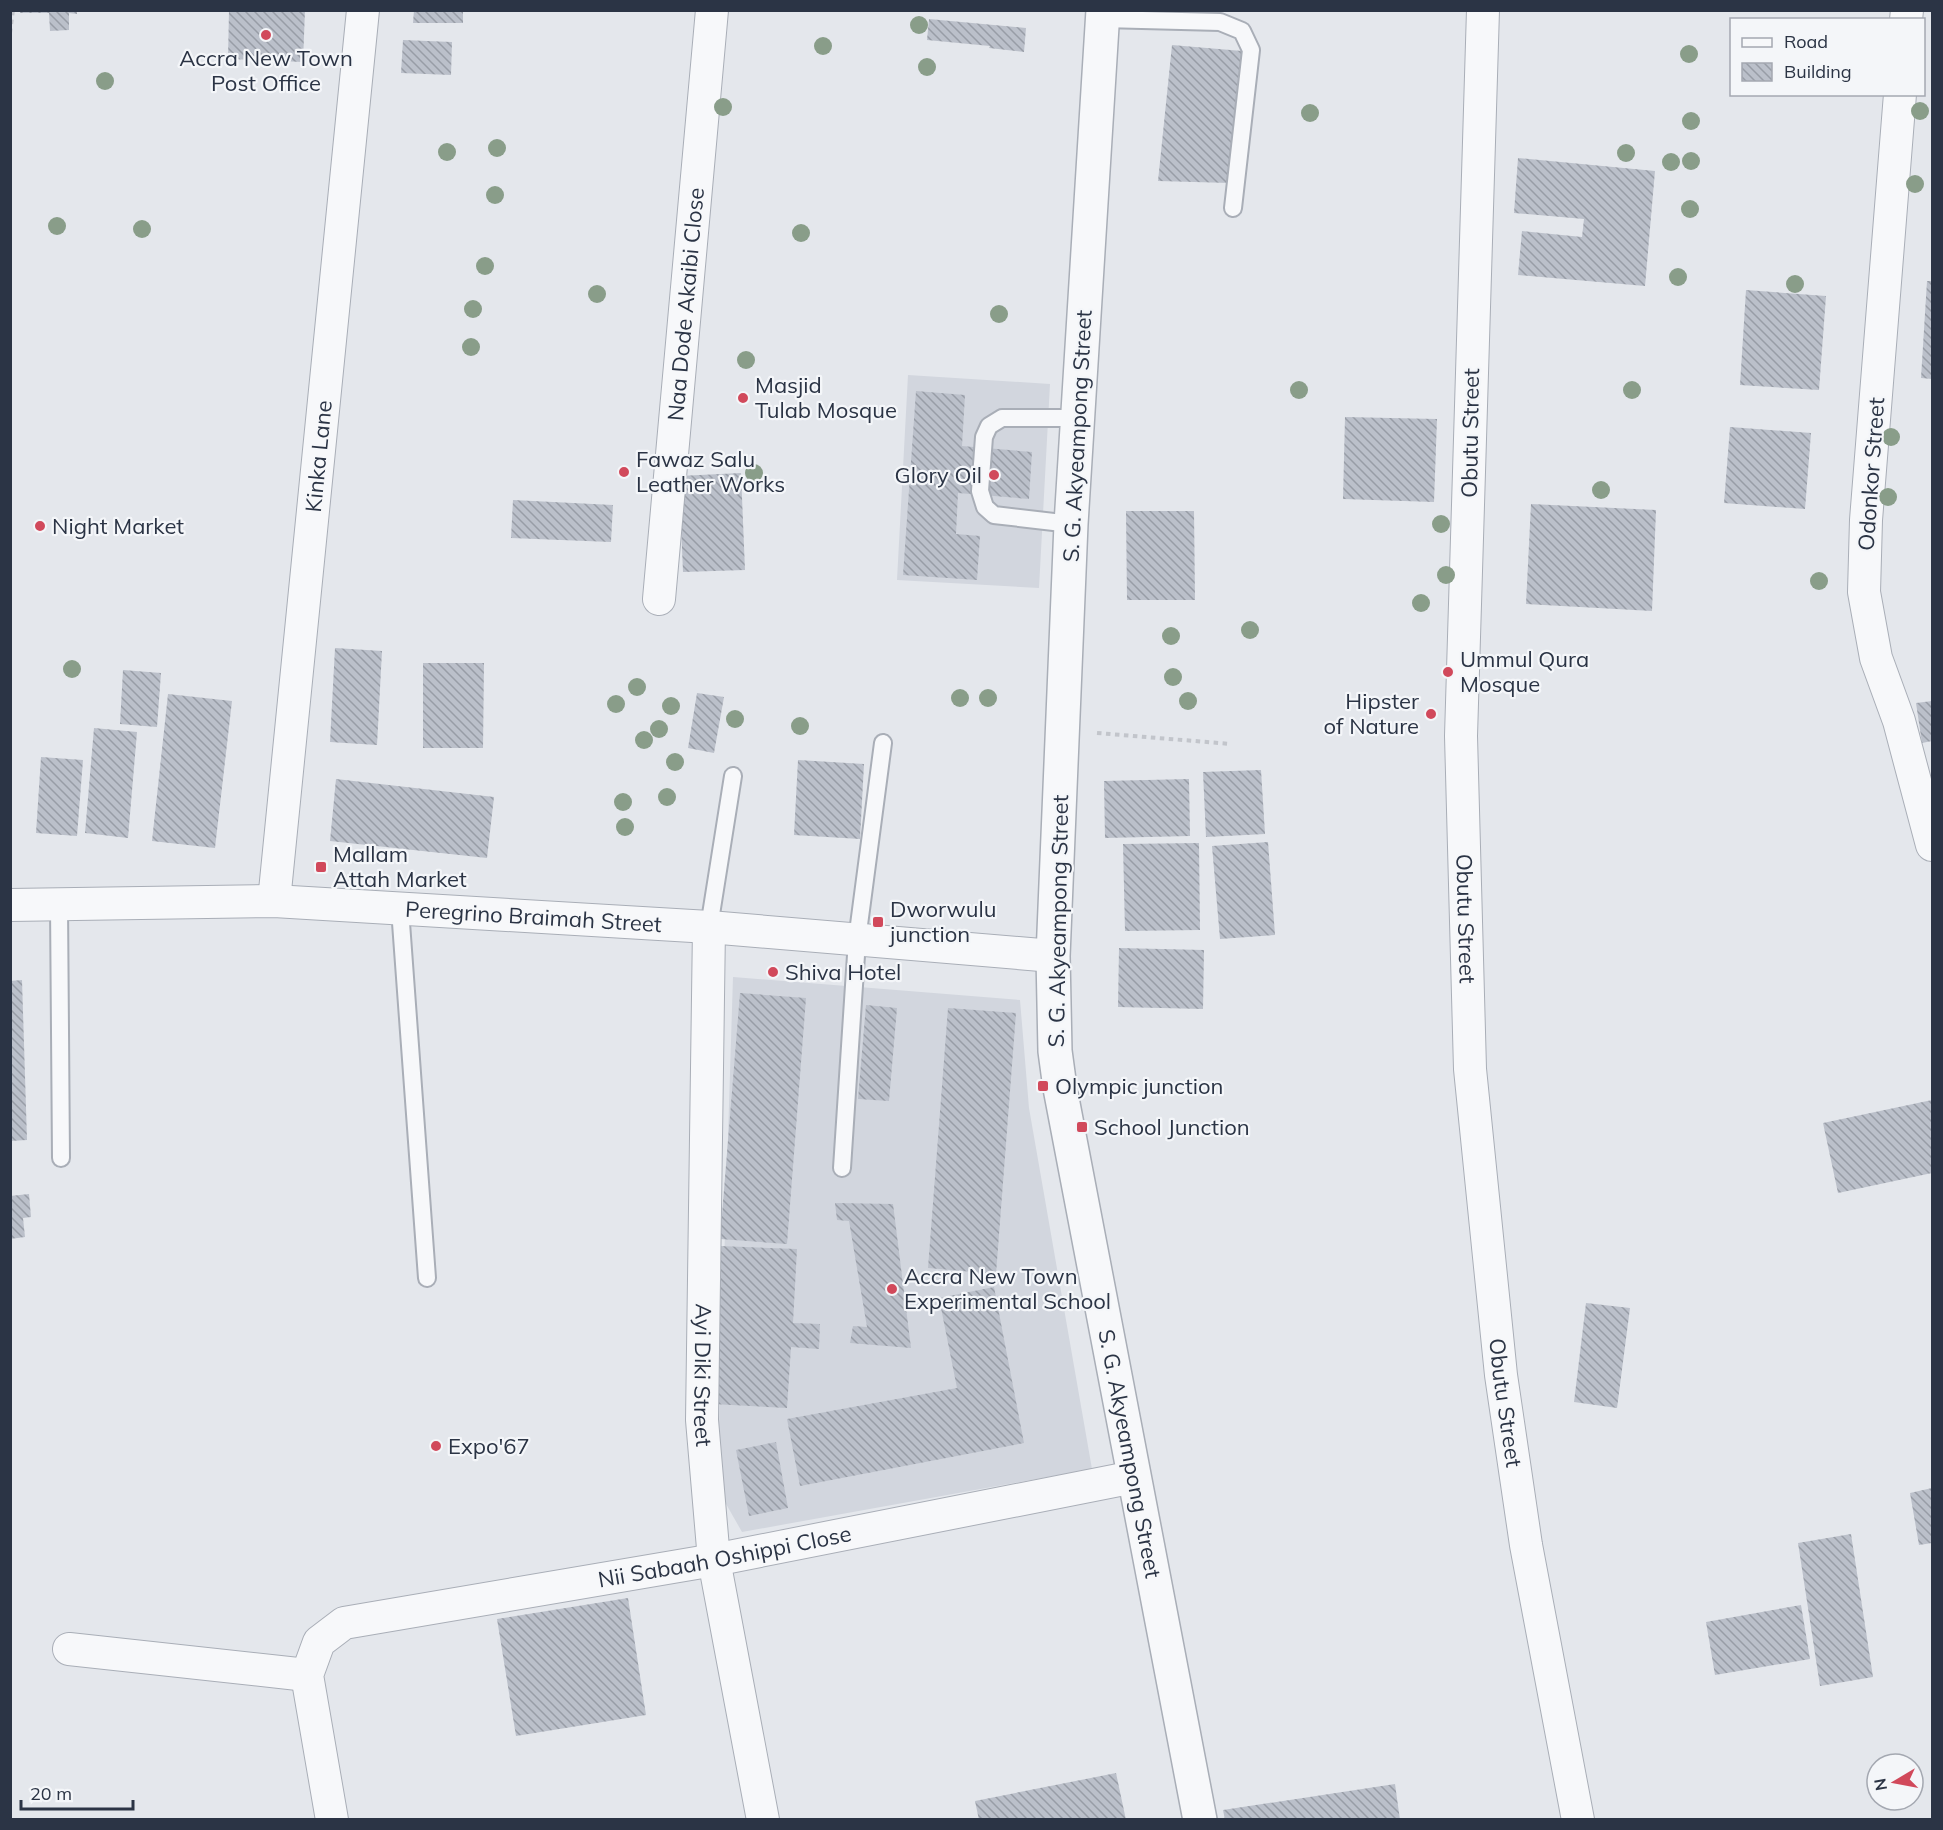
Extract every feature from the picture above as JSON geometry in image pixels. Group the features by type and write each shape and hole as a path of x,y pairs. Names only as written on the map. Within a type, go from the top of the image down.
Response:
{"street":[{"name":"Kinka Lane","path":"274,901 363,10"},
{"name":"Naa Dode Akaibi Close","path":"659,599 712,10"},
{"name":"Obutu Street","path":"1483,10 1461,736 1470,1069 1501,1375 1526,1545 1578,1820"},
{"name":"S. G. Akyeampong Street","path":"1103,15 1071,524 1053,956 1055,1050 1060,1088 1200,1820"},
{"name":"Odonkor Street","path":"1900,96 1866,520 1864,592 1876,658 1899,721 1932,845"},
{"name":"Peregrino Braimah Street","path":"10,905 274,901 709,927 1053,956"},
{"name":"Ayi Diki Street","path":"709,927 702,1420 714,1560 764,1820"},
{"name":"Nii Sabaah Oshippi Close","path":"308,1675 319,1642 344,1623 714,1560 1134,1477"},
{"path":"69,1649 308,1675 332,1820"}],"lane":[{"path":"1103,15 1220,22 1242,30 1251,50 1233,208"},
{"path":"1071,524 994,515 985,507 980,491 984,437 989,426 1002,418 1078,418"},
{"path":"842,1168 857,939 883,743"},
{"path":"709,927 732,776"},
{"path":"58,905 61,1158"},
{"path":"400,909 427,1278"}],"path":[{"path":"10,33 13,10"},
{"path":"1063,730 1231,744"}],"shaded area":[{"path":"908,375 1050,384 1039,588 897,580"},
{"name":"Accra New Town Experimental School","path":"733,977 1020,1000 1029,1108 1092,1469 742,1532 717,1488"}],"building":[{"path":"20,10 77,10 77,14 69,13 69,30 50,31 49,13 20,13"},
{"name":"Accra New Town Post Office","path":"229,10 305,10 303,62 228,59"},
{"path":"414,10 463,10 463,23 413,23"},
{"path":"929,19 1026,28 1024,52 927,40"},
{"path":"403,40 452,42 451,75 401,73"},
{"path":"1172,45 1242,51 1230,183 1158,181"},
{"path":"1518,158 1655,171 1645,286 1518,275 1522,231 1582,237 1584,219 1514,213"},
{"path":"1927,281 1932,281 1932,379 1921,378"},
{"path":"1746,290 1826,296 1819,390 1740,385"},
{"path":"916,391 965,395 962,446 1032,452 1029,499 958,493 956,534 980,536 977,580 903,575"},
{"path":"1345,417 1437,419 1434,502 1343,499"},
{"path":"1730,427 1811,433 1805,509 1724,503"},
{"path":"741,473 745,570 683,572 679,476"},
{"path":"513,500 613,505 611,542 511,538"},
{"path":"1531,504 1656,510 1652,611 1526,604"},
{"path":"1126,511 1194,511 1195,600 1127,600"},
{"path":"335,648 382,651 377,745 330,742"},
{"path":"423,663 484,663 483,748 423,748"},
{"path":"123,670 161,673 157,727 120,724"},
{"path":"697,693 724,697 714,753 688,748"},
{"path":"168,694 232,701 215,848 152,841"},
{"path":"1932,701 1932,741 1922,743 1916,703"},
{"path":"94,728 137,732 128,838 85,833"},
{"path":"41,757 83,760 77,836 36,833"},
{"path":"798,760 864,764 860,839 794,835"},
{"path":"1261,770 1265,834 1206,837 1203,772"},
{"path":"336,779 494,797 487,858 330,841"},
{"path":"1189,779 1190,836 1105,838 1104,781"},
{"path":"1268,842 1275,935 1220,939 1212,846"},
{"path":"1199,843 1200,930 1125,931 1123,844"},
{"path":"1119,948 1204,950 1203,1009 1118,1007"},
{"path":"22,980 27,1140 10,1141 10,981"},
{"path":"740,993 806,998 787,1244 720,1239"},
{"path":"866,1005 897,1008 889,1101 858,1099"},
{"path":"948,1008 1016,1013 996,1274 928,1268"},
{"path":"1932,1100 1932,1173 1838,1193 1823,1123"},
{"path":"29,1194 31,1217 23,1218 25,1237 10,1239 10,1196"},
{"path":"835,1203 893,1204 911,1348 850,1343 853,1326 867,1327 849,1221 837,1220"},
{"path":"720,1246 797,1249 793,1323 820,1324 819,1349 791,1347 787,1408 713,1404"},
{"path":"994,1287 1024,1443 800,1486 787,1419 957,1388 939,1298"},
{"path":"1586,1303 1630,1308 1617,1408 1574,1402"},
{"path":"776,1442 788,1508 749,1516 736,1450"},
{"path":"1932,1488 1932,1543 1919,1545 1910,1493"},
{"path":"1851,1534 1873,1677 1820,1686 1798,1543"},
{"path":"628,1598 646,1715 516,1736 497,1619"},
{"path":"1801,1605 1810,1659 1715,1675 1706,1622"},
{"path":"1116,1773 1126,1820 979,1820 975,1801"},
{"path":"1395,1784 1400,1820 1225,1820 1223,1810"}],"place":[{"name":"Accra New Town Post Office","path":"266,35"},
{"name":"Masjid Tulab Mosque","path":"743,398"},
{"name":"Fawaz Salu Leather Works","path":"624,472"},
{"name":"Glory Oil","path":"994,475"},
{"name":"Night Market","path":"40,526"},
{"name":"Ummul Qura Mosque","path":"1448,672"},
{"name":"Hipster of Nature","path":"1431,714"},
{"name":"Mallam Attah Market","path":"321,867"},
{"name":"Dworwulu junction","path":"878,922"},
{"name":"Shiva Hotel","path":"773,972"},
{"name":"Olympic junction","path":"1043,1086"},
{"name":"School Junction","path":"1082,1127"},
{"name":"Accra New Town Experimental School","path":"892,1289"},
{"name":"Expo'67","path":"436,1446"}]}
